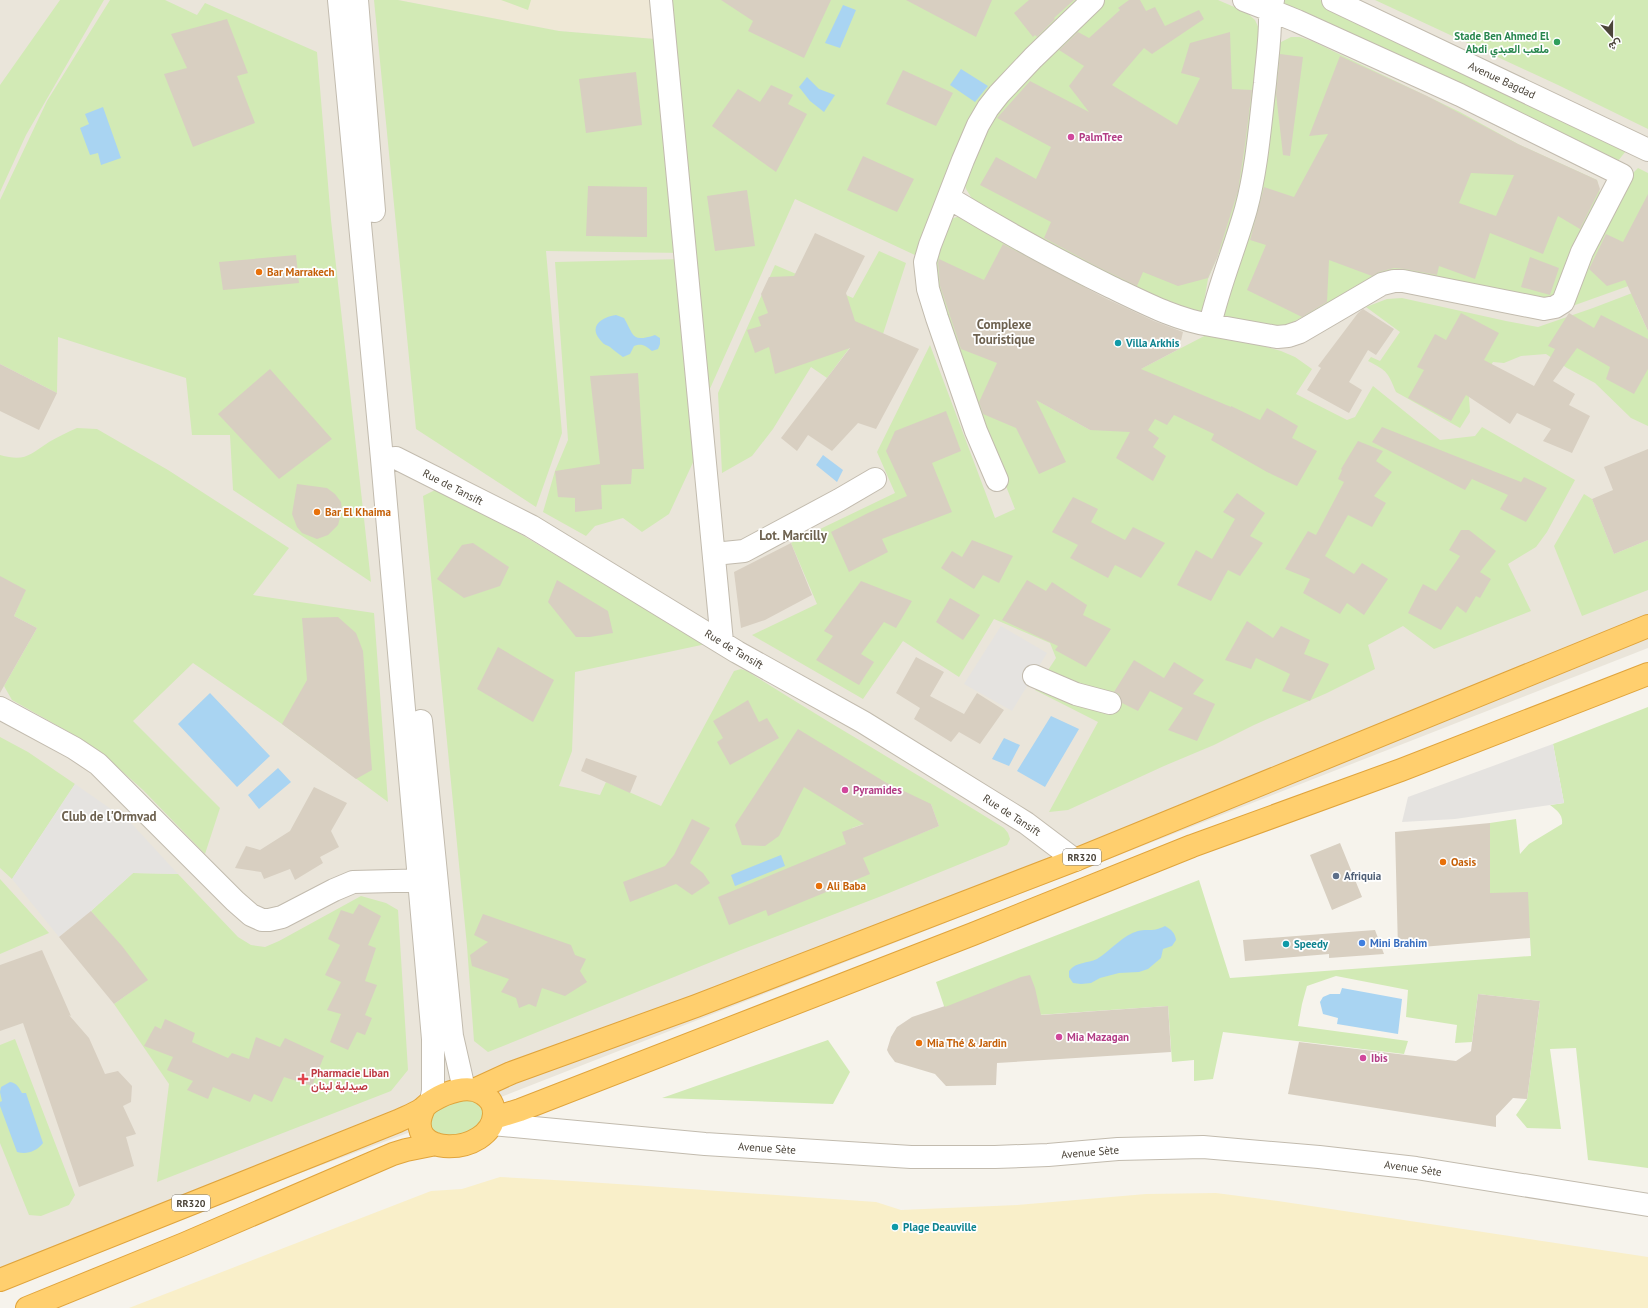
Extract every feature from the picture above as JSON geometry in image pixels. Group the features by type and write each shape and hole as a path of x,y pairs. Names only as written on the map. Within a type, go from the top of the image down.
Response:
{"highway":[{"name":"RR320","path":"0,1280 398,1121 427,1104 452,1092 469,1089 696,1006 1075,860 1648,626"},
{"path":"427,1104 419,1120 420,1130 428,1139 436,1144 451,1147 472,1142 483,1135 493,1121 520,1110 821,994 1192,846 1402,770 1648,674"},
{"path":"469,1089 479,1091 490,1100 493,1106 493,1121"},
{"path":"27,1308 184,1244 393,1154 436,1144"}],"street":[{"path":"339,0 389,458 428,881 433,1039 433,1091 427,1104"},
{"path":"357,0 389,458"},
{"path":"661,0 722,642"},
{"path":"997,480 962,391 928,290 925,262 930,244 978,125 988,108 1033,58 1093,0"},
{"path":"1244,0 1272,5 1297,20 1460,95 1622,175"},
{"name":"Avenue Bagdad","path":"1334,0 1645,148"},
{"path":"1210,325 1215,303 1232,256 1246,209 1256,166 1272,5"},
{"path":"949,198 1018,239 1090,277 1161,311 1181,318 1210,325 1277,337 1288,336 1300,332 1382,284 1403,280 1544,309 1555,307 1563,302 1582,252 1622,175 1645,148"},
{"name":"Rue de Tansift","path":"389,458 531,526 737,652 863,722 925,760 1026,824 1075,860"},
{"path":"714,554 744,551 875,479"},
{"path":"1034,676 1076,694 1110,703"},
{"path":"0,708 74,748 98,764 235,901 251,915 262,920 282,917 334,890 353,882 428,881"},
{"path":"428,881 452,1036 469,1089"},
{"name":"Avenue Sète","path":"493,1121 530,1128 704,1144 911,1157 995,1157 1048,1155 1118,1149 1204,1147 1319,1157 1416,1168 1648,1205"}],"shaded area":[{"name":"Complexe Touristique","path":"0,0 1648,0 1648,648 432,1124 0,1285"},
{"path":"398,0 653,0 655,39 559,31"},
{"path":"1001,626 1047,653 1012,711 964,684"},
{"path":"1553,744 1564,803 1455,819 1402,822 1408,797"},
{"path":"75,784 131,823 178,874 133,873 91,911 59,937 12,879"}],"green space":[{"path":"60,0 104,0 26,135 0,192 0,85"},
{"path":"110,0 165,0 197,15 205,3 317,52 331,220 371,582 233,490 230,435 192,435 186,378 58,337 57,393 0,364 0,200 47,101"},
{"path":"374,0 398,0 559,31 655,39 685,253 546,251 562,433 536,507 416,429"},
{"path":"501,0 531,0 528,10"},
{"path":"671,0 1080,0 1026,51 917,256 795,199 708,393"},
{"path":"1101,0 1218,0 1246,12 1255,20 1260,31 1261,47 1253,90 1245,175 1236,213 1208,279 1202,313 1190,315 979,210 966,189 964,181 994,112"},
{"path":"1281,0 1320,0 1629,147 1618,161 1280,2"},
{"name":"Stade Ben Ahmed El Abdi ملعب العبدي","path":"1375,0 1648,0 1648,129 1558,85"},
{"path":"1291,37 1300,37 1312,41 1460,112 1518,144 1597,180 1600,193 1581,230 1555,296 1551,301 1395,273 1302,317 1279,330 1224,320 1222,298 1279,43"},
{"path":"1638,168 1648,173 1648,279 1564,309 1627,179"},
{"path":"962,215 1085,284 1032,391 1040,402 1090,430 1096,430 1110,385 1212,332 1281,351 1295,357 1312,369 1296,394 1347,420 1355,417 1373,386 1440,440 1475,436 1482,427 1575,480 1547,532 1536,547 1508,564 1531,611 1434,649 1403,626 1368,645 1375,669 1327,693 1254,725 1214,745 1068,810 1049,812 1098,722 1035,690 1056,658 1050,643 994,619 959,677 903,641 863,699 752,635 817,604 791,543 895,493 877,452 930,345 995,518 1015,509 976,410 932,269 946,221"},
{"path":"879,251 906,263 883,334 866,326 827,378 811,367 773,429 752,456 722,473 718,393 775,265 853,298"},
{"path":"684,259 696,456 669,514 642,532 623,518 595,526 586,536 543,512 555,471 568,440 555,262"},
{"path":"1648,287 1648,301 1636,305 1648,331 1648,426 1631,418 1595,383 1567,368 1546,354 1521,356 1504,363 1493,362 1469,397 1470,412 1460,428 1396,392 1384,370 1368,361 1371,357 1380,361 1400,332 1366,307 1387,299 1402,298 1538,327"},
{"path":"77,428 97,429 168,470 289,548 253,595 374,613 388,802 282,724 193,663 133,721 220,808 205,854 143,790 105,756 74,735 12,700 4,686 37,628 14,616 25,591 0,603 0,455 15,458 26,456 52,440"},
{"path":"441,487 706,644 575,672 572,751 559,786 600,795 606,782 661,806 734,671 741,669 747,671 1004,828 1010,839 1007,845 488,1052 474,1041 467,946 423,496","holes":["931,804 939,826 863,857 852,828 883,817"]},
{"path":"1584,494 1592,499 1614,554 1648,540 1648,590 1582,616 1554,546"},
{"path":"1648,707 1648,1168 1588,1160 1576,1048 1550,1049 1561,1129 1527,1128 1516,1115 1527,1099 1540,1001 1478,994 1472,1042 1455,1043 1457,1025 1406,1017 1408,990 1336,976 1307,986 1298,1026 1408,1041 1404,1054 1223,1032 1213,1079 1194,1081 1194,1060 1172,1062 1168,1006 949,1021 936,982 1199,880 1230,978 1531,956 1530,938 1490,893 1490,823 1516,819 1520,854 1529,844 1562,824 1562,818 1559,813 1550,805 1564,803 1553,744"},
{"path":"0,737 28,752 75,784 12,879 0,868"},
{"path":"133,873 178,874 238,937 251,945 265,947 279,941 361,896 386,903 398,910 408,1070 391,1091 157,1182 169,1084 114,1004 147,980 121,946 91,911"},
{"path":"0,879 49,933 0,954"},
{"path":"15,1039 75,1195 69,1205 41,1216 29,1215 0,1143 0,1045"},
{"path":"828,1040 850,1072 833,1104 662,1098"},
{"path":"457,1099 482,1100 487,1112 476,1129 452,1137 434,1134 428,1116"}],"sand":[{"name":"Plage Deauville","path":"500,1177 641,1185 876,1202 901,1210 1017,1205 1146,1194 1216,1193 1648,1257 1648,1308 129,1308 431,1191 462,1189"}],"water":[{"path":"843,5 856,10 840,48 825,43"},
{"path":"961,69 988,86 975,102 950,85"},
{"path":"807,77 819,89 835,95 824,112 810,101 799,87"},
{"path":"103,107 121,158 101,165 98,153 90,155 80,128 89,124 85,114"},
{"path":"616,315 624,318 632,333 637,338 655,335 660,338 658,349 652,351 644,346 637,345 634,346 630,354 623,357 604,344 598,337 596,327 601,320"},
{"path":"823,455 843,470 837,482 816,465"},
{"path":"210,693 270,756 237,787 178,724"},
{"path":"1051,716 1079,729 1045,787 1017,771"},
{"path":"1004,738 1020,745 1009,766 992,759"},
{"path":"278,768 291,782 259,809 248,795"},
{"path":"781,855 785,866 735,886 731,875"},
{"path":"1165,926 1173,932 1176,940 1172,946 1163,949 1161,958 1148,969 1139,972 1119,973 1100,978 1091,983 1073,983 1069,977 1069,971 1072,968 1079,964 1097,959 1127,936 1138,931 1153,930"},
{"path":"1342,988 1402,999 1398,1034 1337,1024 1338,1018 1323,1014 1320,1002 1323,997 1330,994 1340,994"},
{"path":"10,1082 16,1085 22,1093 26,1093 43,1143 32,1152 17,1152 0,1106 0,1102 2,1101 0,1092 1,1087"}],"building":[{"path":"721,0 831,0 804,58 748,31 753,21"},
{"path":"906,0 992,0 976,37"},
{"path":"1029,0 1074,0 1054,18 1055,19 1037,37 1035,35 1033,37 1014,13"},
{"path":"1129,0 1140,0 1146,11 1155,7 1165,26 1199,10 1204,19 1152,54 1144,48 1112,85 1177,125 1200,78 1181,73 1190,43 1230,32 1232,89 1252,90 1238,191 1217,258 1208,278 1178,286 1143,272 1137,286 1096,266 1044,238 1051,222 980,185 996,157 1036,179 1051,147 997,118 1030,81 1089,112 1069,86 1084,66 1059,50 1078,32 1089,38 1120,10 1118,8"},
{"path":"227,19 248,73 237,76 255,123 193,147 164,74 187,68 171,34"},
{"path":"1280,54 1303,57 1290,156 1283,155 1276,94"},
{"path":"1340,56 1427,96 1518,144 1597,180 1600,189 1580,229 1558,216 1543,254 1490,233 1475,279 1439,266 1437,275 1394,268 1379,272 1372,276 1329,260 1327,302 1302,317 1247,290 1266,245 1250,240 1264,187 1294,197 1328,134 1309,136","holes":["1471,173 1514,175 1496,216 1459,203"]},
{"path":"903,70 953,93 936,126 886,104"},
{"path":"636,72 642,125 586,133 579,79"},
{"path":"771,85 793,95 788,104 807,114 776,172 712,126 738,89 760,102"},
{"path":"863,156 914,179 897,212 847,190"},
{"path":"588,186 647,187 647,237 586,236"},
{"path":"747,190 755,246 715,251 707,196"},
{"path":"1648,194 1648,331 1625,280 1607,286 1589,269 1606,234 1623,242"},
{"path":"815,233 865,256 846,293 855,321 919,349 876,429 858,423 832,451 808,435 797,451 781,438 850,348 775,374 769,347 755,353 747,330 761,326 758,317 768,313 761,294 769,277 794,276"},
{"path":"1003,244 1105,298 1154,321 1183,332 1179,349 1141,369 1231,406 1260,420 1267,408 1298,426 1292,438 1317,451 1297,486 1267,472 1211,440 1214,434 1174,415 1167,425 1155,419 1148,430 1159,438 1153,447 1166,456 1153,481 1116,458 1130,432 1090,430 1036,400 1066,462 1039,474 1016,428 983,414 979,402 997,363 961,349 940,286 939,259 984,280"},
{"name":"Bar Marrakech","path":"296,255 299,283 223,290 219,262"},
{"path":"1530,257 1559,268 1550,295 1521,287"},
{"path":"1363,309 1394,329 1376,355 1368,350 1349,382 1362,390 1349,413 1307,390 1321,368 1318,366 1358,313"},
{"path":"1461,313 1499,333 1484,360 1534,386 1555,349 1548,346 1569,313 1594,328 1601,315 1648,339 1648,369 1634,394 1606,379 1610,367 1577,348 1553,381 1575,394 1569,405 1590,416 1572,453 1543,441 1551,429 1517,413 1510,424 1466,395 1451,421 1408,398 1424,370 1417,367 1435,334 1446,340"},
{"path":"0,364 57,393 39,430 0,411"},
{"path":"270,369 332,439 279,479 218,414"},
{"path":"638,373 644,469 632,469 631,484 601,485 602,509 575,512 575,498 558,497 555,471 600,464 590,376"},
{"path":"946,411 961,451 932,463 952,512 882,539 888,552 849,572 831,532 868,513 907,496 886,451 895,431"},
{"path":"1382,427 1521,482 1524,477 1547,488 1526,522 1500,509 1508,495 1472,479 1475,474 1465,490 1372,442"},
{"path":"1358,441 1383,451 1376,461 1392,472 1374,496 1386,503 1372,527 1348,515 1325,556 1354,574 1362,563 1388,579 1364,615 1347,603 1340,614 1303,593 1310,579 1285,569 1308,531 1316,535 1344,482 1338,479 1342,470 1341,469"},
{"path":"1648,449 1648,540 1614,554 1592,499 1613,490 1604,467"},
{"name":"Bar El Khaima","path":"297,484 327,488 335,494 341,502 342,510 338,525 328,535 317,539 302,533 297,527 292,514"},
{"path":"1237,493 1265,513 1250,536 1263,543 1240,576 1228,570 1211,601 1177,585 1196,550 1212,559 1235,519 1223,512"},
{"path":"1073,497 1098,509 1091,522 1125,540 1133,527 1165,543 1141,578 1115,565 1108,578 1070,558 1078,545 1052,532"},
{"path":"1461,530 1469,530 1496,551 1480,572 1491,579 1480,598 1476,596 1466,613 1457,606 1441,630 1408,613 1423,584 1436,591 1460,556 1449,550"},
{"path":"972,540 1013,556 999,583 983,575 974,589 941,568 952,551 962,557"},
{"path":"473,543 509,567 500,586 464,598 437,579 462,545"},
{"path":"791,543 812,595 765,620 741,628 734,572"},
{"path":"0,576 26,590 14,616 37,628 0,693"},
{"path":"557,580 608,611 613,633 590,637 576,637 548,602"},
{"path":"1027,580 1046,591 1052,582 1087,605 1083,615 1111,629 1086,667 1055,650 1058,646 1002,620"},
{"path":"861,581 912,601 896,628 884,622 861,654 874,662 859,685 816,660 833,636 824,631"},
{"path":"950,598 980,615 963,640 936,622"},
{"path":"338,617 356,633 363,651 372,770 356,779 282,724 307,680 302,618"},
{"path":"1247,621 1273,638 1281,626 1310,640 1304,654 1329,664 1310,701 1282,691 1290,674 1256,658 1251,669 1225,660"},
{"path":"498,647 554,680 533,722 477,689"},
{"path":"916,657 944,672 930,696 964,714 977,693 1004,710 980,744 959,732 951,742 914,719 920,708 896,693"},
{"path":"1134,660 1164,678 1174,662 1204,680 1193,694 1215,704 1197,741 1168,730 1183,708 1150,691 1138,711 1122,703 1119,694 1114,692"},
{"path":"748,700 759,722 767,718 779,738 730,765 717,742 723,738 713,721"},
{"path":"798,729 885,782 931,804 939,826 863,858 870,874 768,916 766,910 729,925 718,897 846,844 842,832 864,824 804,787 779,836 765,846 742,845 735,825"},
{"path":"586,758 637,776 630,793 581,771"},
{"path":"314,787 347,803 331,831 339,847 320,857 323,863 295,880 290,869 264,879 261,872 235,868 246,846 260,850 290,831"},
{"path":"692,819 710,828 690,863 703,873 710,883 692,895 676,884 630,902 623,882 665,866 674,855"},
{"name":"Oasis","path":"1490,823 1490,893 1528,892 1530,938 1398,949 1395,832"},
{"name":"Afriquia","path":"1340,843 1362,897 1332,910 1310,855"},
{"path":"359,904 381,916 368,945 376,948 365,981 377,985 365,1015 372,1018 365,1035 357,1032 348,1050 330,1042 341,1014 327,1010 341,982 325,975 340,945 328,939 341,910 353,914"},
{"path":"91,911 122,946 148,980 114,1004 59,937"},
{"path":"483,914 571,945 575,955 586,959 580,971 587,982 565,996 542,988 536,1007 529,1004 519,1008 516,998 501,992 509,979 472,966 470,955 488,942 474,935"},
{"path":"1375,930 1384,954 1329,958 1329,954 1245,961 1243,940"},
{"path":"42,950 71,1016 69,1015 89,1038 105,1074 118,1071 132,1086 131,1102 123,1106 136,1134 126,1137 134,1166 79,1187 23,1023 0,1031 0,965"},
{"name":"Mia Mazagan","path":"1030,975 1035,988 1041,1015 1168,1006 1171,1052 997,1063 996,1085 946,1086 935,1074 895,1062 889,1054 887,1050 891,1037 897,1027 912,1017 945,1007 1021,977"},
{"name":"Ibis","path":"1478,994 1540,1001 1527,1099 1513,1098 1496,1116 1496,1127 1288,1094 1299,1042 1456,1061 1471,1051"},
{"path":"165,1019 195,1033 192,1042 228,1058 232,1053 249,1059 256,1037 280,1047 285,1038 324,1056 312,1086 284,1077 272,1102 254,1094 250,1102 213,1087 208,1099 187,1090 193,1081 167,1070 173,1057 144,1046 155,1026 161,1029"}],"place":[{"name":"Stade Ben Ahmed El Abdi ملعب العبدي","path":"1557,42"},
{"name":"PalmTree","path":"1071,137"},
{"name":"Bar Marrakech","path":"259,272"},
{"name":"Villa Arkhis","path":"1118,343"},
{"name":"Bar El Khaima","path":"317,512"},
{"name":"Pyramides","path":"845,790"},
{"name":"Oasis","path":"1443,862"},
{"name":"Afriquia","path":"1336,876"},
{"name":"Ali Baba","path":"819,886"},
{"name":"Mini Brahim","path":"1362,943"},
{"name":"Speedy","path":"1286,944"},
{"name":"Mia Mazagan","path":"1059,1037"},
{"name":"Mia Thé & Jardin","path":"919,1043"},
{"name":"Ibis","path":"1363,1058"},
{"name":"Pharmacie Liban صيدلية لبنان","path":"303,1079"},
{"name":"Plage Deauville","path":"895,1227"}],"district":[{"name":"Complexe Touristique","path":"1004,332"},
{"name":"Lot. Marcilly","path":"793,535"},
{"name":"Club de l'Ormvad","path":"109,816"}]}
